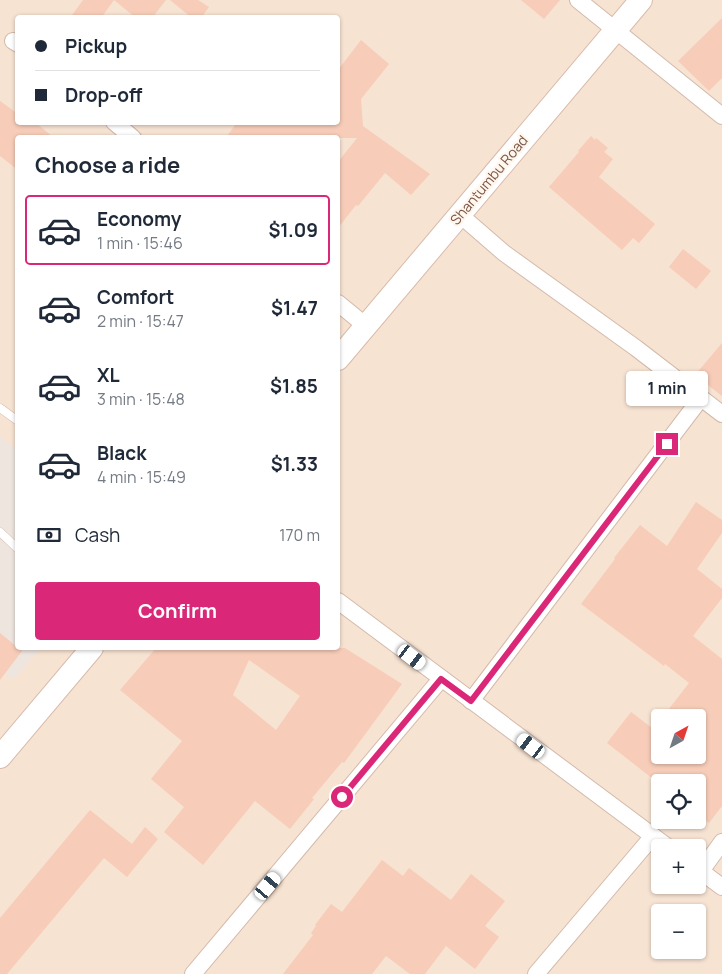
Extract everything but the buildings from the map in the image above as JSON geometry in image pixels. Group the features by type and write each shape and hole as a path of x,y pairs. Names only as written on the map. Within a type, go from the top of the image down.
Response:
{"street":[{"path":"578,0 722,116"},
{"name":"Shantumbu Road","path":"340,357 641,0"},
{"path":"118,125 129,135"},
{"path":"459,214 504,253 636,348 722,414"},
{"path":"340,305 366,326"},
{"path":"471,701 702,398"},
{"path":"340,603 657,839"},
{"path":"0,757 86,650"},
{"path":"193,974 441,679"},
{"path":"536,974 653,836"},
{"path":"706,861 722,842"},
{"path":"706,875 722,886"}],"lane":[{"path":"0,408 15,419"},
{"path":"0,532 15,546"}],"shaded area":[{"path":"0,0 722,0 722,974 0,974"},
{"path":"0,436 15,448 15,650 39,650 13,680 0,669"}],"route":[{"path":"342,797 441,679 471,701 667,444"}]}
